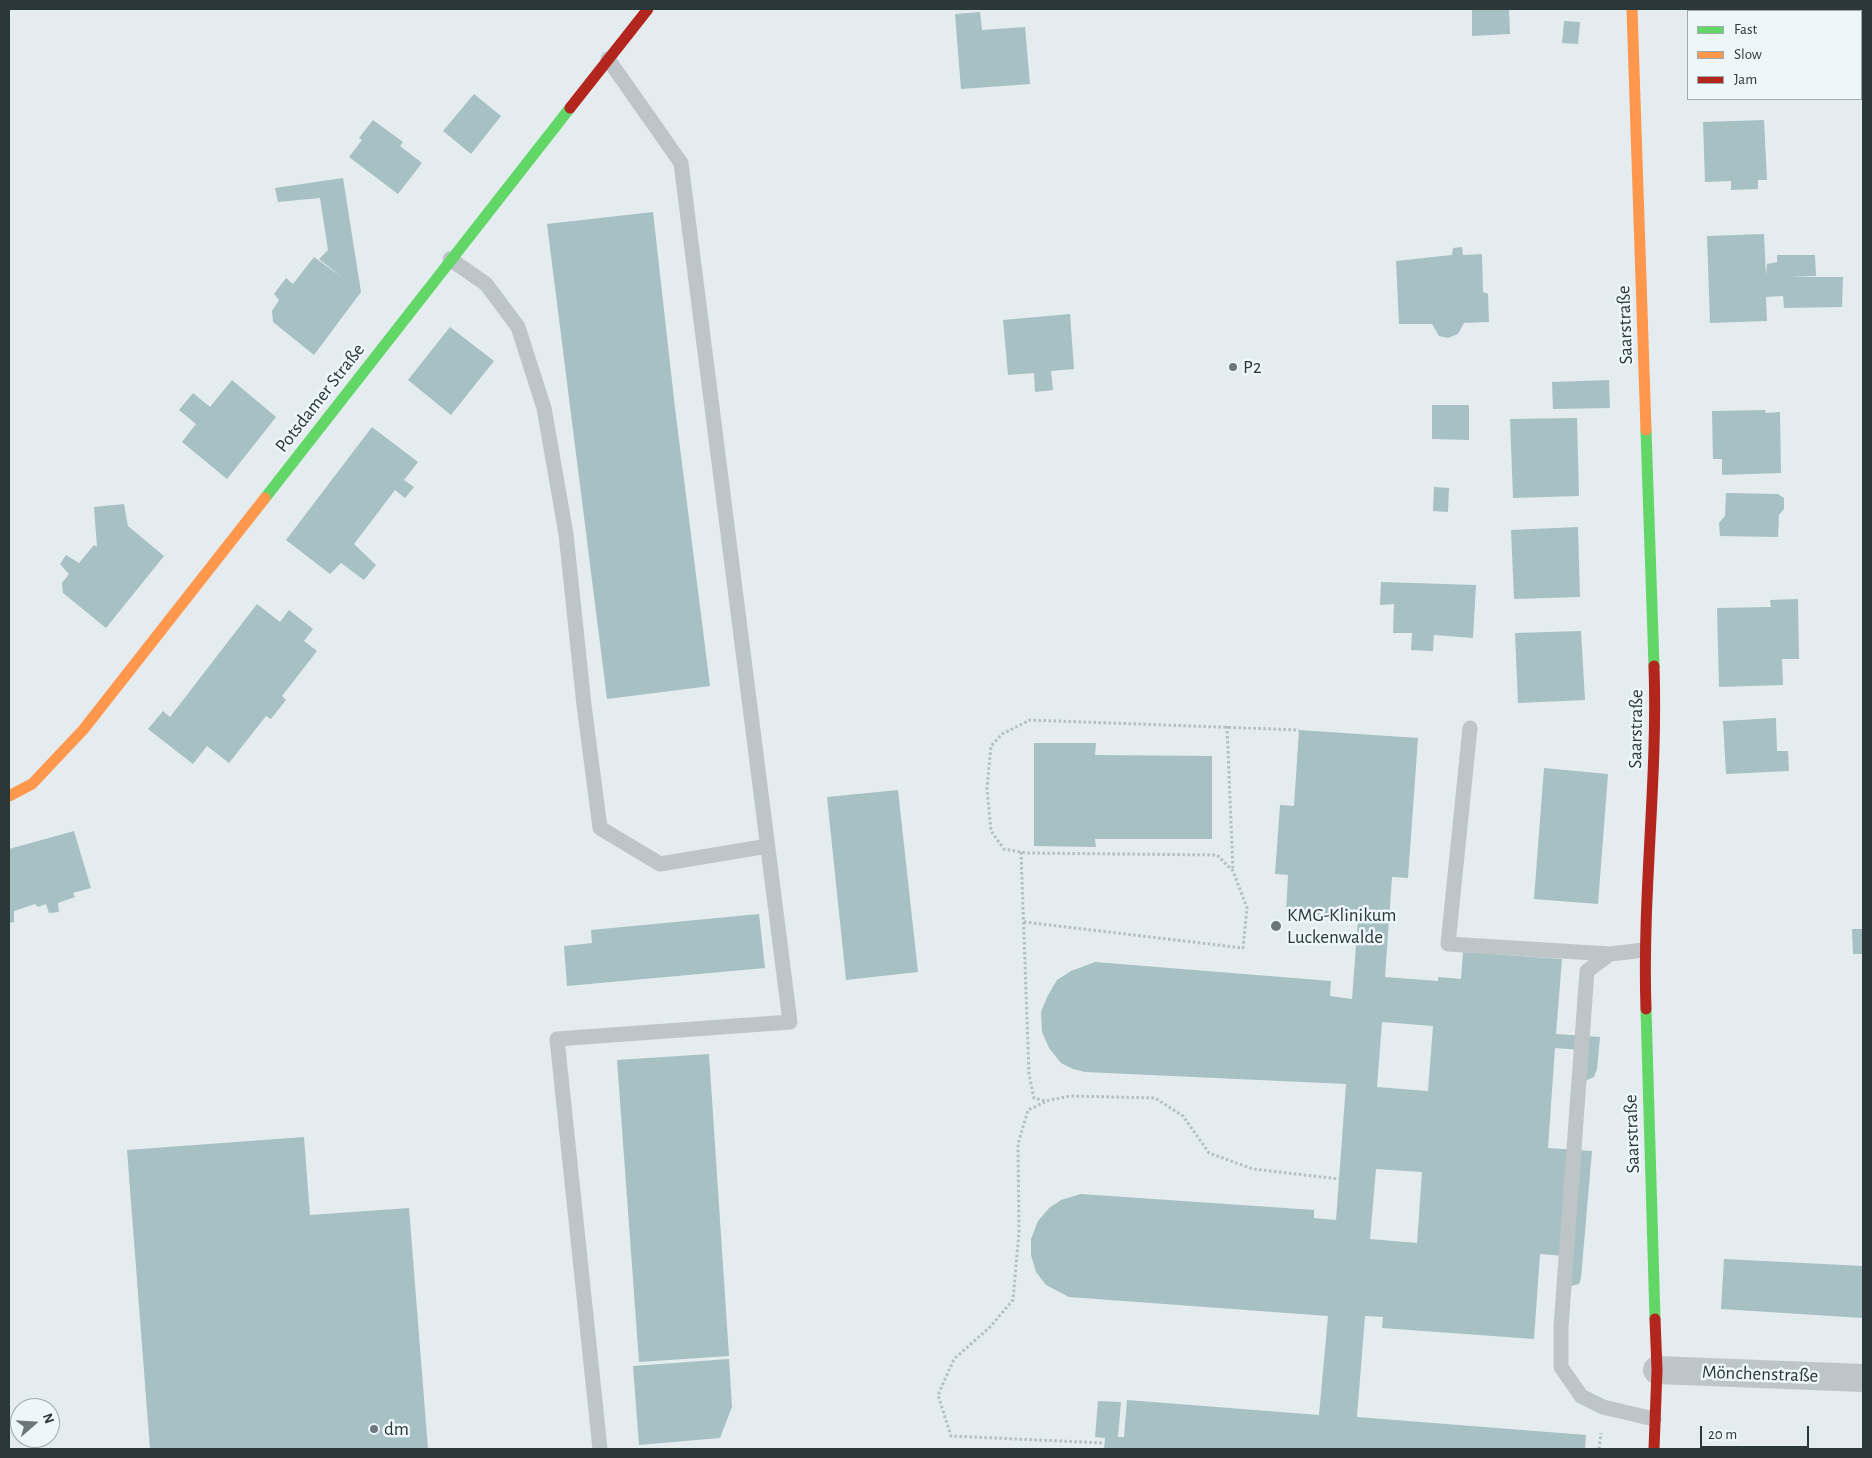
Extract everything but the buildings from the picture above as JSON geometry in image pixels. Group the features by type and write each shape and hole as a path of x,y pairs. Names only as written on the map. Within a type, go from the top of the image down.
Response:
{"street":[{"name":"Potsdamer Straße","path":"9,796 32,784 83,730 450,259 648,9"},
{"name":"Saarstraße","path":"1632,9 1656,721 1644,950 1657,1370 1654,1449"},
{"name":"Mönchenstraße","path":"1657,1370 1863,1378"}],"lane":[{"path":"600,1449 556,1040 790,1022 681,163 608,59"},
{"path":"450,259 486,284 518,327 544,408 566,534 584,705 600,828 660,864 768,846"},
{"path":"1470,728 1448,944 1610,954 1644,950"},
{"path":"1610,954 1586,971 1561,1327 1561,1367 1581,1396 1603,1408 1654,1419"}],"path":[{"path":"1233,872 1217,855 1021,852 1004,849 990,831 987,788 991,746 1002,734 1030,720 1300,730"},
{"path":"1024,922 1243,948 1247,908 1233,872 1227,726"},
{"path":"1021,852 1029,1074 1034,1098 1046,1101"},
{"path":"1104,1442 951,1436 938,1395 954,1359 990,1327 1013,1300 1019,1232 1018,1144 1028,1110 1046,1101 1070,1096 1155,1098 1183,1116 1209,1153 1253,1168 1339,1179"}],"traffic: fast":[{"path":"265,498 570,108"},
{"path":"1646,430 1654,666"},
{"path":"1646,1009 1655,1319"}],"traffic: slow":[{"path":"1632,9 1646,430"},
{"path":"9,796 32,784 83,730 265,498"}],"traffic: jam":[{"path":"570,108 648,9"},
{"path":"1646,1009 1646,923 1654,752 1654,666"},
{"path":"1654,1449 1657,1370 1655,1319"}],"place":[{"name":"P2","path":"1233,367"},
{"name":"KMG-Klinikum Luckenwalde","path":"1276,926"},
{"name":"dm","path":"374,1429"}]}
